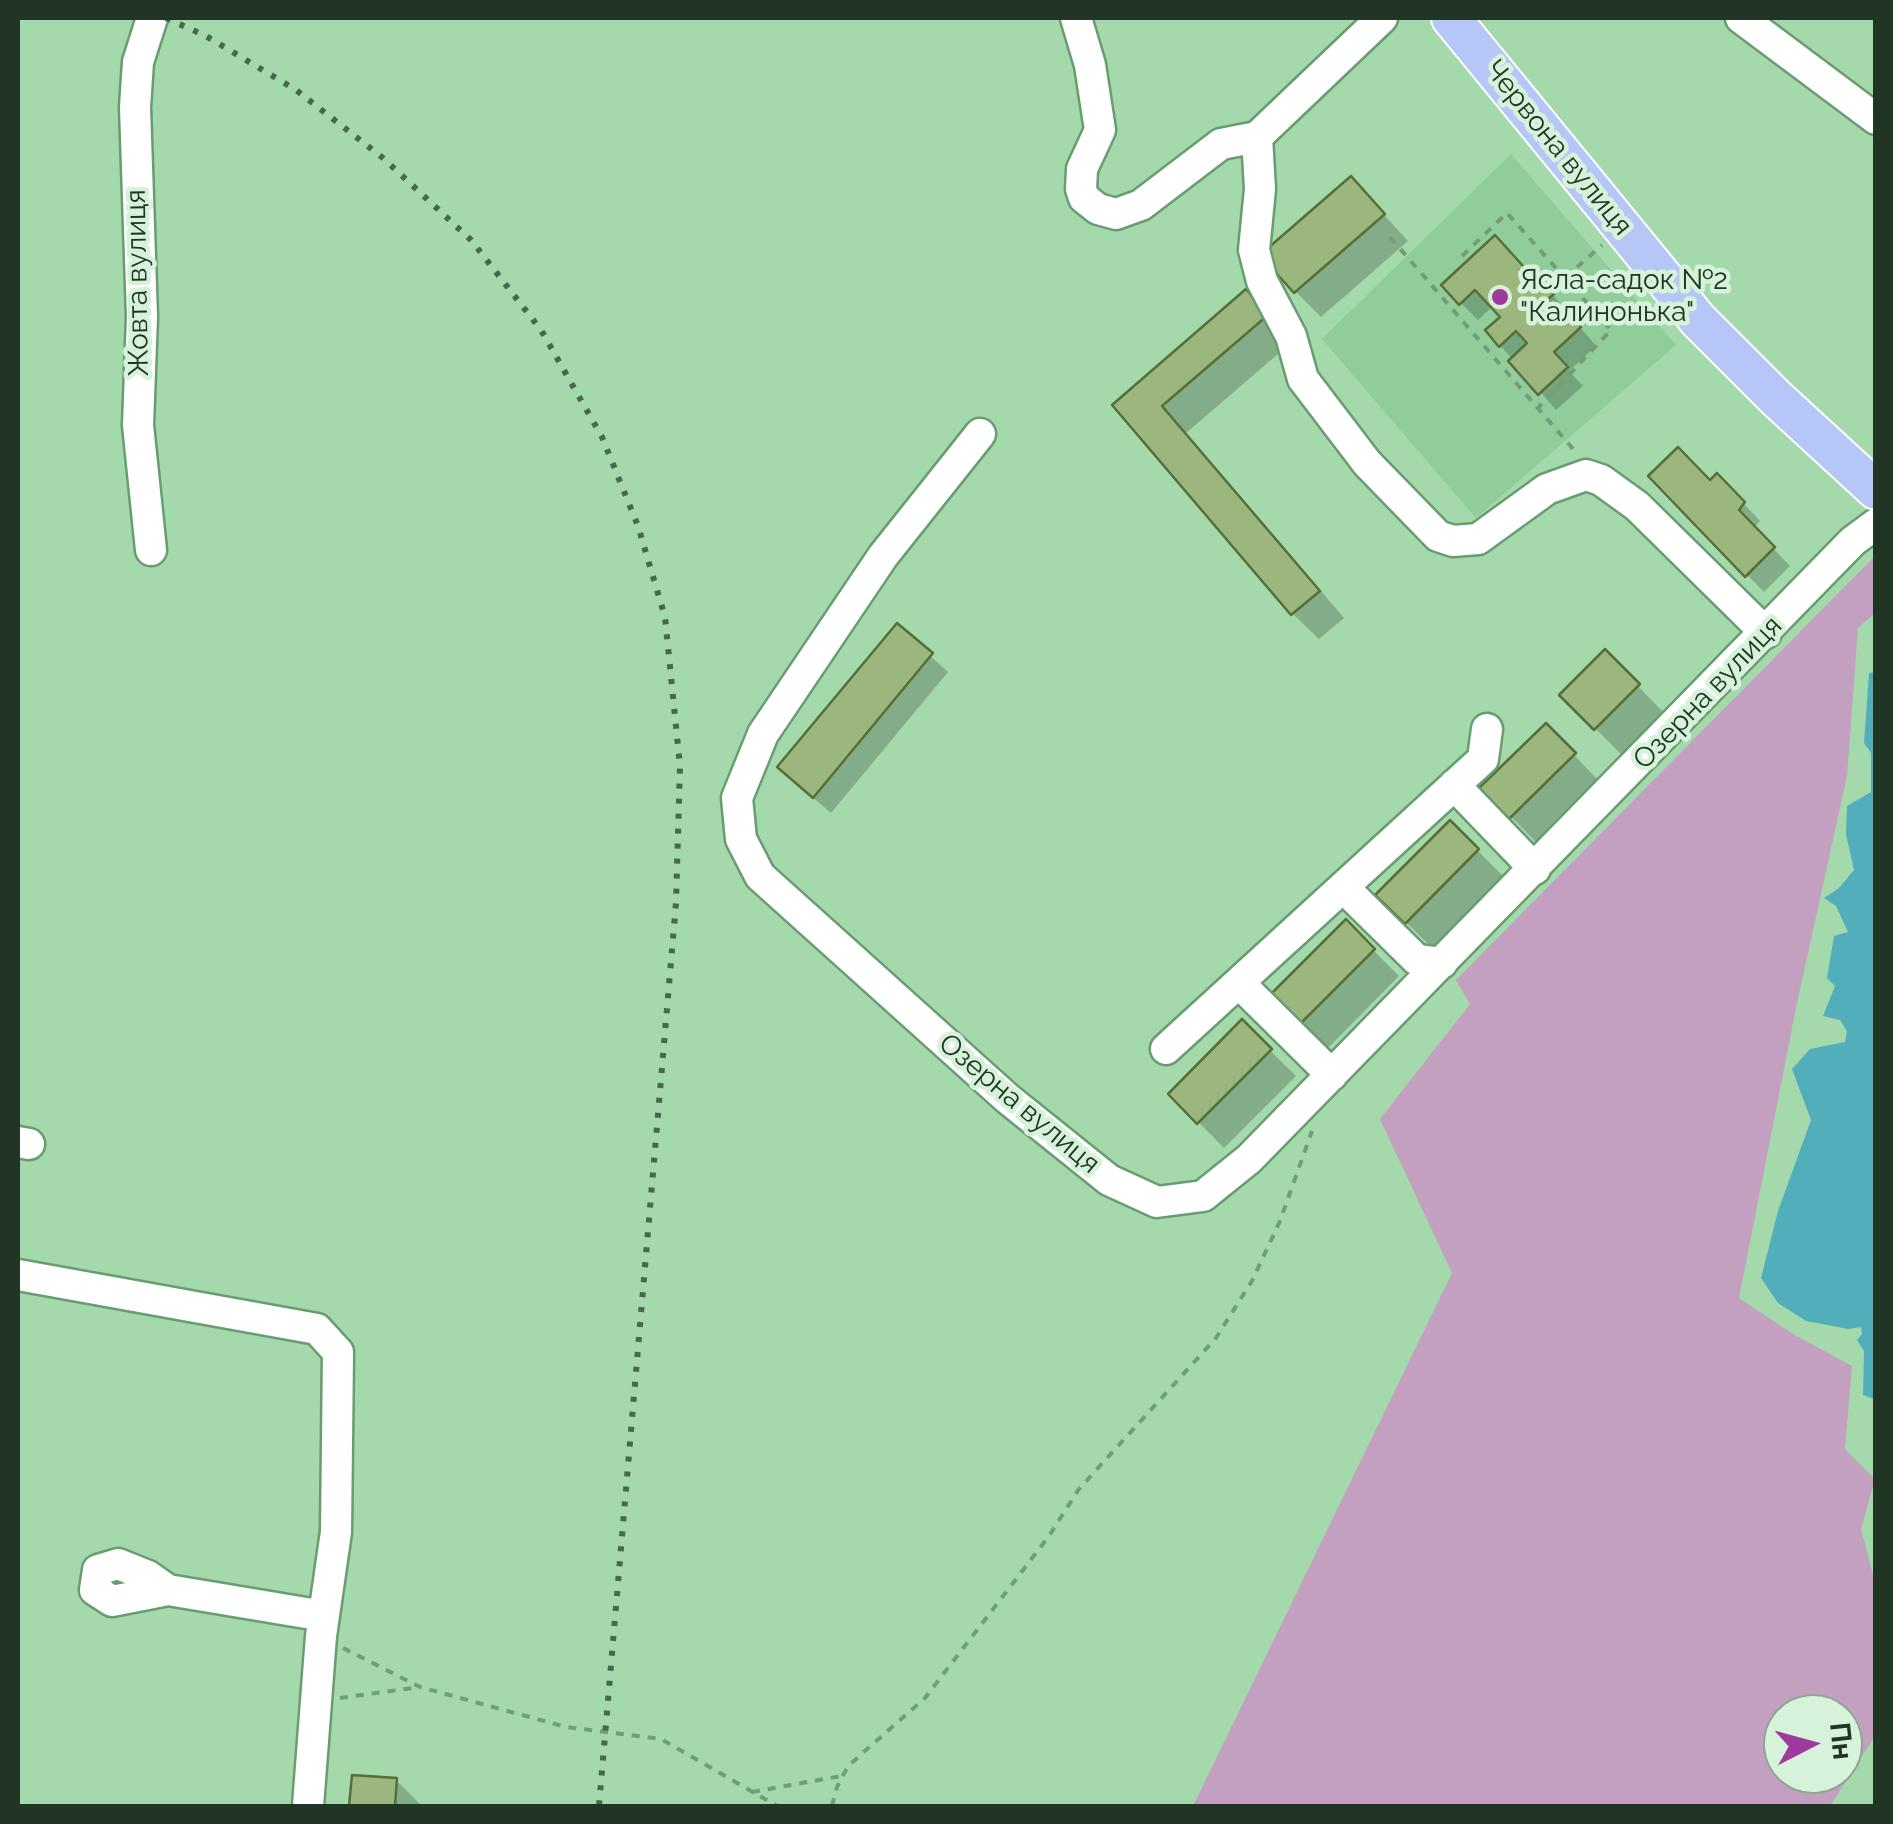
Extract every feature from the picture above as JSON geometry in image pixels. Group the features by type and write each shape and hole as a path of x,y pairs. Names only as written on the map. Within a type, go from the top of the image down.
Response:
{"main road":[{"name":"Червона вулиця","path":"1452,18 1698,320 1876,490"}],"street":[{"name":"Жовта вулиця","path":"151,550 138,426 142,317 134,107 138,62 152,18"},
{"path":"1076,18 1090,66 1100,130 1082,169 1081,189 1084,198 1098,209 1116,214 1141,205 1221,144 1257,137 1382,18"},
{"path":"1741,18 1876,119"},
{"path":"1257,137 1260,189 1254,250 1262,282 1292,336 1303,379 1367,463 1438,536 1454,541 1478,540 1547,489 1586,475 1601,480 1637,506 1766,633"},
{"name":"Озерна вулиця","path":"980,434 883,556 763,734 736,798 741,839 760,876 1008,1098 1109,1180 1157,1202 1202,1196 1250,1159 1854,541 1876,524"},
{"path":"1166,1049 1482,759 1487,729"},
{"path":"1454,785 1535,869"},
{"path":"1343,888 1416,960 1442,963"},
{"path":"1239,983 1332,1075"},
{"path":"18,1275 317,1328 338,1352 336,1532 322,1626 308,1806"},
{"path":"168,1590 322,1626"}],"path":[{"path":"1462,256 1507,213 1611,330 1538,409"},
{"path":"1390,238 1601,480"},
{"path":"1565,278 1610,238"},
{"path":"832,1806 848,1766 924,1698 1049,1536 1079,1489 1216,1338 1252,1281 1280,1221 1312,1130"},
{"path":"322,1626 420,1687 566,1727 662,1740 777,1806"},
{"path":"316,1701 420,1687"},
{"path":"752,1792 842,1776"}],"shaded area":[{"name":"Ясла-садок №2 \"Калинонька\"","path":"1511,154 1676,345 1476,518 1322,339"},
{"path":"1875,556 1875,613 1858,628 1847,776 1739,1298 1793,1334 1852,1366 1845,1449 1875,1479 1861,1529 1875,1582 1875,1736 1863,1755 1863,1694 1763,1694 1763,1794 1838,1794 1830,1806 1193,1806 1452,1273 1380,1119 1470,1004 1456,980"}],"water":[{"path":"1876,672 1875,1405 1874,1399 1863,1395 1864,1351 1857,1340 1862,1334 1861,1327 1848,1329 1806,1321 1778,1303 1761,1278 1778,1211 1811,1120 1792,1069 1810,1049 1845,1042 1847,1031 1840,1020 1823,1016 1835,986 1827,978 1834,936 1848,932 1836,906 1824,898 1854,870 1846,834 1847,806 1871,792 1871,753 1864,743 1869,673"}],"building":[{"path":"1351,176 1385,214 1294,293 1260,255"},
{"path":"1495,235 1524,267 1520,270 1529,281 1536,274 1554,294 1547,300 1557,310 1562,306 1581,327 1554,352 1568,367 1538,395 1508,361 1527,343 1516,331 1499,347 1485,330 1500,317 1475,290 1459,305 1441,285"},
{"path":"1246,289 1268,315 1162,406 1320,591 1291,615 1112,405"},
{"path":"1678,447 1710,480 1717,473 1745,502 1739,510 1775,547 1745,577 1648,476"},
{"path":"897,623 933,653 813,798 777,767"},
{"path":"1605,649 1640,684 1594,730 1559,695"},
{"path":"1546,723 1576,753 1509,819 1479,788"},
{"path":"1450,820 1479,849 1405,924 1375,895"},
{"path":"1346,919 1375,949 1300,1024 1271,994"},
{"path":"1242,1019 1272,1049 1197,1124 1168,1094"},
{"path":"352,1775 397,1778 395,1806 349,1806"}],"railway":[{"path":"166,18 206,36 296,90 383,158 471,240 541,330 602,437 638,526 665,617 680,766 676,903 599,1806"}],"place":[{"name":"Ясла-садок №2 \"Калинонька\"","path":"1500,297"}]}
